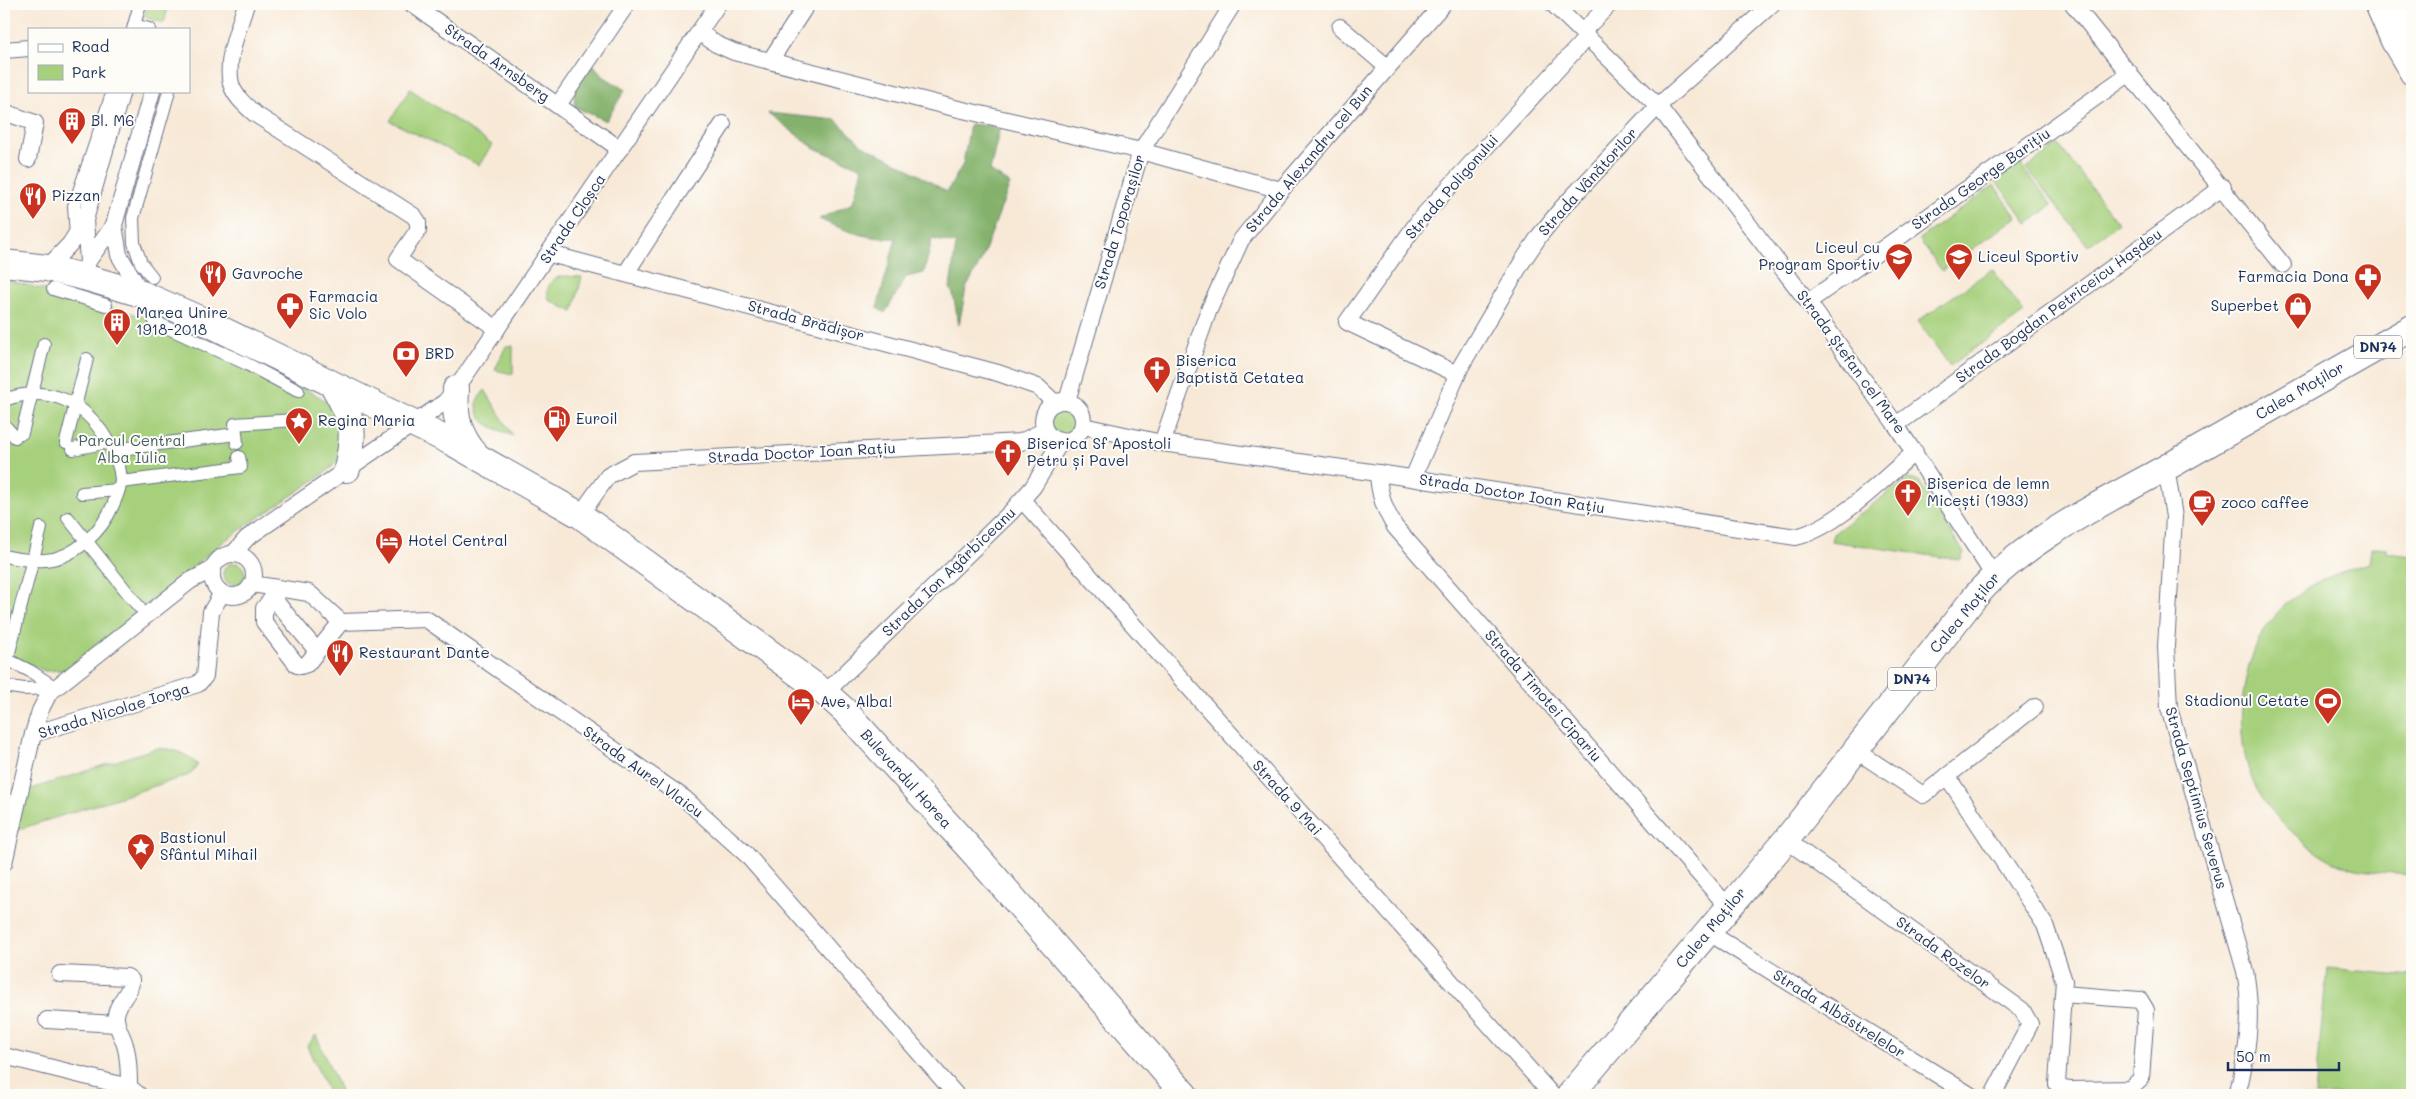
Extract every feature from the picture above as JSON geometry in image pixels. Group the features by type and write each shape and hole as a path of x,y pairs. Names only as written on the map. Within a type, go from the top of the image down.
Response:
{"main road":[{"path":"2377,4 2393,41 2412,73"},
{"path":"2390,4 2412,34"},
{"name":"Bulevardul Horea","path":"4,263 50,279 86,269 147,286 204,321 333,386 415,423 477,455 580,516 825,693 912,784 1185,1095"},
{"name":"Calea Moților","path":"1570,1095 1786,840 1974,598 1994,576 2051,534 2412,328"},
{"path":"333,386 346,408 353,428 352,448 347,470"},
{"path":"456,389 457,424 466,444 477,455"}],"street":[{"path":"133,27 140,4"},
{"path":"246,4 230,63 231,84 239,99 256,114 414,216 418,222 418,230 398,259 497,329"},
{"name":"Strada Arnsberg","path":"412,4 620,149"},
{"name":"Strada Arnsberg","path":"558,105 627,4"},
{"name":"Strada Cloșca","path":"415,423 445,402 456,389 550,254 718,4"},
{"path":"770,61 807,4"},
{"name":"Strada Toporașilor","path":"1061,402 1141,151 1233,4"},
{"name":"Strada Alexandru cel Bun","path":"1162,443 1208,312 1241,240 1280,190 1443,4"},
{"name":"Strada Ștefan cel Mare","path":"1553,4 1658,106 1808,302 1896,425 1994,576"},
{"name":"Strada Poligonului","path":"1457,374 1347,322 1420,219 1610,4"},
{"name":"Strada Vânătorilor","path":"1413,478 1457,374 1522,262 1540,235 1560,209 1658,106 1772,4"},
{"path":"2073,4 2223,187 2283,265"},
{"path":"1340,27 1387,67"},
{"path":"699,32 716,44 734,52 950,107 1141,151 1280,190"},
{"path":"4,50 28,48"},
{"name":"Strada George Barițiu","path":"1808,302 2130,73"},
{"path":"76,236 74,206 113,92"},
{"path":"106,305 50,279 85,220 122,92"},
{"path":"86,269 114,225 152,92"},
{"path":"147,286 134,243 133,218 169,92"},
{"path":"4,112 35,123 28,159"},
{"path":"626,273 724,124"},
{"name":"Strada Bogdan Petriceicu Hașdeu","path":"1896,425 2223,187"},
{"path":"85,220 86,269"},
{"path":"114,225 119,255 147,286"},
{"name":"Strada Brădișor","path":"550,254 998,373 1038,387 1061,402"},
{"path":"155,322 246,363 298,391"},
{"path":"4,426 19,435 32,394 44,344"},
{"path":"88,359 76,405 70,446 111,446 237,438 235,424 295,420"},
{"path":"4,400 32,394 53,397 76,405 98,424 111,446 120,486 108,516 97,534 88,541 64,555 48,560 4,556"},
{"path":"1061,402 1078,408 1084,420 1083,426 1072,440 1054,440 1045,430 1044,418 1050,406 1061,402"},
{"path":"234,554 247,538 415,423"},
{"name":"Strada Doctor Ioan Rațiu","path":"1083,426 1162,443 1413,478 1796,537 1810,534 1828,524 1915,452"},
{"name":"Strada Doctor Ioan Rațiu","path":"580,516 608,476 634,462 1021,442 1045,430"},
{"name":"Strada Ion Agârbiceanu","path":"825,693 1022,500 1043,472 1060,441"},
{"path":"82,493 241,467 239,457"},
{"name":"Strada Septimius Severus","path":"2166,467 2174,517 2166,646 2169,708 2243,962 2250,995 2248,1044 2237,1095"},
{"name":"Strada Timotei Cipariu","path":"1378,473 1379,491 1385,512 1395,527 1729,908"},
{"name":"Strada 9 Mai","path":"1022,500 1552,1095"},
{"path":"68,518 139,607"},
{"path":"41,528 34,560 5,659 30,671 49,695"},
{"path":"31,739 49,695 190,581 213,569 221,558 234,554 241,555 252,564 254,577 252,584 249,589 239,595 233,596 222,593 214,582 213,569"},
{"path":"252,584 276,593 309,593 341,622 307,664 297,665 264,622 264,608 276,593"},
{"name":"Strada Nicolae Iorga","path":"4,863 31,739 198,684 205,676 208,624 215,602 222,593"},
{"path":"276,593 317,651"},
{"name":"Strada Aurel Vlaicu","path":"341,622 426,619 684,798 746,854 956,1095"},
{"path":"24,689 31,682 30,671"},
{"path":"4,686 49,695"},
{"path":"1856,751 1920,795 1925,794 2034,707"},
{"path":"1947,776 2044,925 2064,981 2063,994 2057,1084 2062,1089 2070,1090 2130,1089 2136,1086 2141,1079 2146,1010 2143,1003 2140,1000 2063,994"},
{"name":"Strada Rozelor","path":"1786,840 2022,1010 2030,1024 1993,1095"},
{"name":"Strada Albăstrelelor","path":"1708,932 1970,1095"},
{"path":"4,1056 134,1091 127,1053 116,1024 118,1005 131,984 131,980 127,977 60,974"},
{"path":"47,1020 116,1024"}],"green space":[{"path":"148,4 169,4 164,23 144,17"},
{"path":"592,63 603,76 625,90 606,121 575,107 573,75"},
{"path":"410,89 492,145 479,165 390,121"},
{"path":"768,113 836,120 862,145 906,167 947,192 963,164 970,124 1000,127 990,171 1010,184 981,261 966,288 959,325 950,288 956,244 932,239 924,273 906,277 885,313 877,308 896,238 865,236 819,219 853,203 862,168 814,148"},
{"path":"2058,144 2118,223 2088,246 2027,168"},
{"path":"2020,163 2052,205 2028,224 1996,181"},
{"path":"1994,185 2017,217 1942,271 1919,239"},
{"path":"1992,269 2024,313 1950,366 1918,321"},
{"path":"565,276 582,277 573,312 549,300 548,290 550,283 556,278"},
{"name":"Parcul Central Alba Iulia","path":"4,279 159,321 240,356 320,397 337,410 341,458 325,473 224,541 76,664 62,670 45,671 4,653"},
{"path":"506,346 513,346 513,374 495,370"},
{"path":"485,390 513,436 487,424 479,415 477,400"},
{"path":"1063,408 1072,412 1076,421 1072,430 1063,434 1054,430 1050,421 1054,412"},
{"path":"1907,479 1919,481 1964,553 1960,560 1831,541 1833,534"},
{"name":"Stadionul Cetate","path":"2371,548 2387,548 2387,553 2412,556 2412,874 2355,869 2325,857 2300,839 2276,816 2258,791 2252,779 2242,738 2244,692 2248,670 2255,649 2265,630 2277,613 2297,595 2331,576 2369,563"},
{"path":"234,563 242,566 245,574 242,582 234,585 226,582 223,574 226,566"},
{"path":"156,748 179,752 198,765 189,775 4,834 4,798"},
{"path":"2327,968 2412,976 2412,1095 2315,1095"},
{"path":"316,1035 342,1095 325,1095 327,1090 307,1046"}],"place":[{"name":"Bl. M6","path":"72,145"},
{"name":"Pizzan","path":"33,220"},
{"name":"Liceul cu Program Sportiv","path":"1899,281"},
{"name":"Liceul Sportiv","path":"1959,281"},
{"name":"Gavroche","path":"213,298"},
{"name":"Farmacia Dona","path":"2368,301"},
{"name":"Farmacia Sic Volo","path":"290,330"},
{"name":"Superbet","path":"2298,330"},
{"name":"Marea Unire 1918-2018","path":"117,346"},
{"name":"BRD","path":"406,378"},
{"name":"Biserica Baptistă Cetatea","path":"1157,394"},
{"name":"Euroil","path":"557,443"},
{"name":"Regina Maria","path":"299,445"},
{"name":"Biserica Sf Apostoli Petru și Pavel","path":"1008,477"},
{"name":"Biserica de lemn Micești (1933)","path":"1908,517"},
{"name":"zoco caffee","path":"2202,527"},
{"name":"Hotel Central","path":"389,565"},
{"name":"Restaurant Dante","path":"340,677"},
{"name":"Stadionul Cetate","path":"2328,725"},
{"name":"Ave, Alba!","path":"801,726"},
{"name":"Bastionul Sfântul Mihail","path":"141,871"}]}
